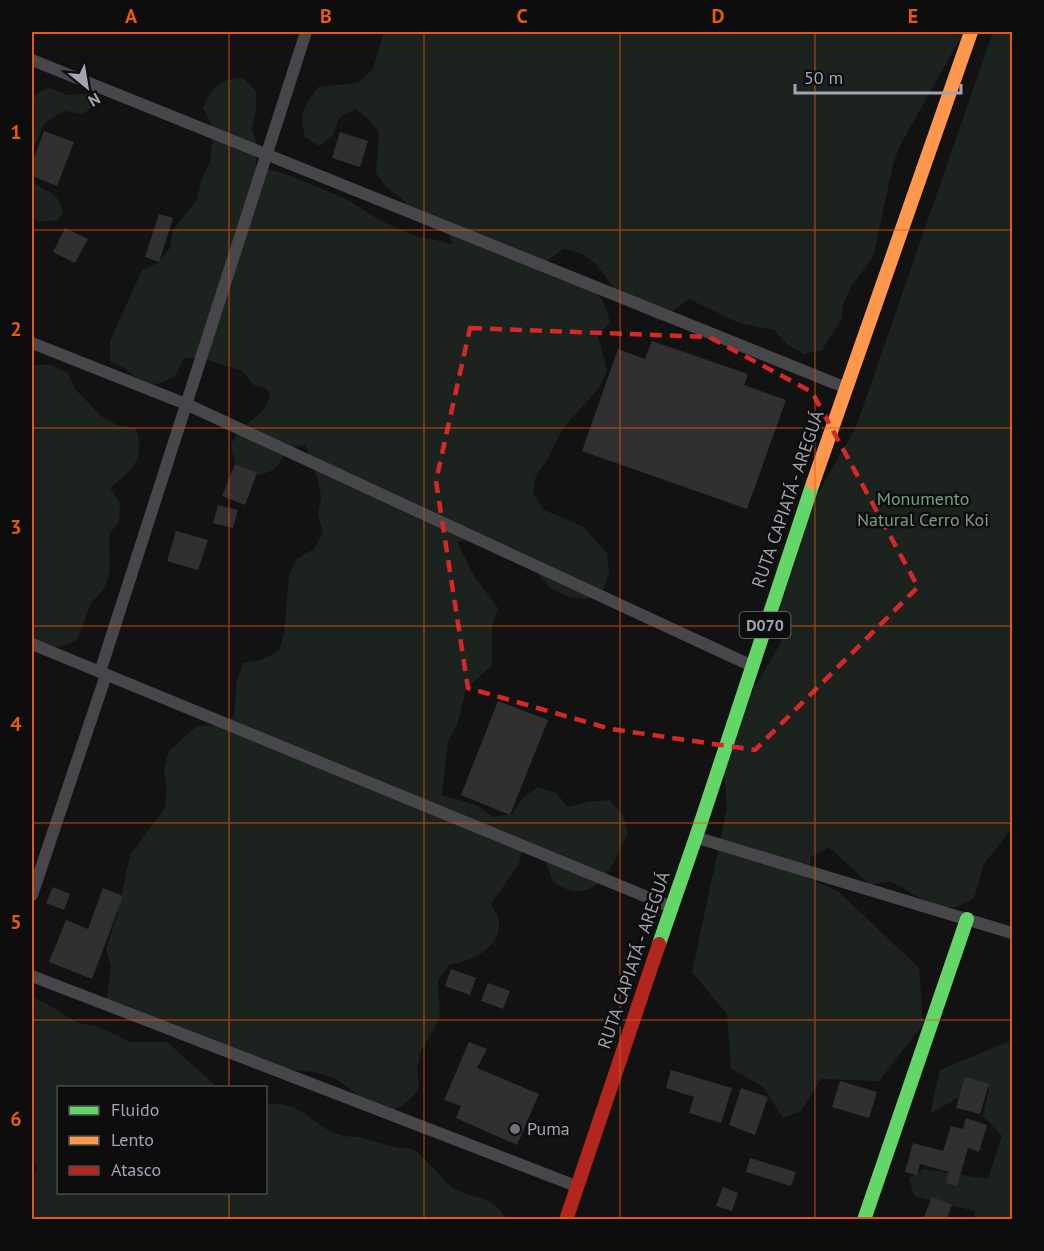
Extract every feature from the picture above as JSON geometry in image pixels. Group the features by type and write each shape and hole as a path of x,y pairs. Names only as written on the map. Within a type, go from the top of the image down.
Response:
{"main road":[{"name":"RUTA CAPIATÁ - AREGUÁ","path":"566,1220 845,387 971,32"},
{"path":"864,1220 967,919"}],"lane":[{"path":"32,895 186,404 306,32"},
{"path":"32,60 845,387"},
{"path":"32,343 186,404 752,666"},
{"path":"32,644 671,907"},
{"path":"696,837 1012,933"},
{"path":"32,976 577,1186"}],"highlighted area":[{"path":"470,328 709,337 812,392 918,587 755,750 611,729 468,688 436,481"}],"green space":[{"path":"384,32 964,32 899,147 873,257 852,285 844,302 841,320 822,350 804,354 787,344 774,330 739,323 689,299 659,321 625,304 598,266 583,254 564,249 548,260 554,278 591,289 602,300 610,322 598,336 607,371 599,388 563,428 547,460 536,475 533,493 544,510 582,526 607,553 609,573 603,591 586,599 568,597 550,588 527,561 475,540 457,541 475,578 498,608 492,626 492,665 466,689 457,725 448,741 442,795 478,806 493,817 512,814 523,798 538,787 556,793 568,807 609,800 623,815 628,833 607,874 591,888 581,891 568,889 553,882 540,846 522,846 519,864 491,904 499,920 495,940 475,957 449,965 438,980 440,1018 421,1051 417,1070 419,1089 404,1104 392,1110 381,1111 328,1076 274,1066 224,1046 200,1048 185,1037 174,1024 106,1004 111,967 106,949 118,912 130,855 165,808 167,790 164,769 169,751 197,726 218,726 234,716 237,681 243,663 261,660 279,651 284,633 289,575 297,559 314,549 323,532 318,515 321,497 318,479 305,445 287,448 277,466 269,472 249,475 235,463 231,445 242,428 266,406 270,393 263,387 254,385 242,371 202,358 184,358 175,376 158,384 140,382 126,369 110,361 110,341 142,270 158,263 170,248 173,230 197,200 201,180 210,162 212,143 212,125 203,108 213,89 228,80 243,78 256,91 256,109 252,128 257,145 256,165 294,177 348,200 381,221 416,236 453,244 445,229 413,212 401,198 386,187 376,173 379,133 369,119 355,109 339,118 333,135 319,146 305,137 304,110 318,87 358,83 373,69"},
{"name":"Monumento Natural Cerro Koi","path":"993,32 1012,32 1012,828 984,864 974,898 957,907 938,908 890,881 870,885 829,847 811,857 809,878 839,892 919,968 923,1024 879,1081 821,1079 801,1111 783,1118 763,1087 731,1068 727,1014 692,972 727,808 724,772 743,707 782,641 776,566 856,427"},
{"path":"50,88 67,95 87,94 94,100 90,109 82,114 64,111 47,121 32,148 32,98"},
{"path":"32,182 59,201 63,213 57,220 38,222 32,215"},
{"path":"51,365 68,373 75,389 102,417 118,425 136,428 139,439 138,456 131,469 110,488 120,503 119,521 109,535 110,571 104,589 91,603 77,640 55,647 32,642 32,366"},
{"path":"32,997 78,1023 97,1026 130,1042 167,1042 216,1086 57,1086 57,1194 267,1194 267,1104 278,1104 297,1109 321,1126 340,1135 416,1151 452,1187 489,1201 501,1211 506,1219 32,1219 32,1180 37,1168 32,1156"},
{"path":"1012,1040 1012,1219 974,1219 975,1211 914,1196 909,1178 924,1169 988,1179 1002,1136 983,1116 989,1089 981,1084 930,1114 940,1070"}],"building":[{"path":"44,131 74,142 57,186 32,176 32,163"},
{"path":"340,132 368,141 360,167 332,158"},
{"path":"159,214 173,218 159,262 145,257"},
{"path":"65,228 88,239 75,263 53,252"},
{"path":"652,341 748,374 744,385 786,400 747,509 582,451 618,349 645,359"},
{"path":"235,464 257,473 245,505 222,496"},
{"path":"218,505 238,510 233,528 213,523"},
{"path":"176,531 208,540 198,570 167,561"},
{"path":"498,701 548,720 510,815 461,795"},
{"path":"53,887 70,894 64,910 46,903"},
{"path":"103,888 123,896 92,979 49,962 66,920 88,929"},
{"path":"451,969 476,978 470,995 445,986"},
{"path":"488,983 510,991 503,1009 481,1001"},
{"path":"469,1042 487,1049 477,1068 539,1094 517,1145 456,1118 461,1106 444,1100"},
{"path":"671,1070 732,1088 721,1123 689,1113 694,1097 666,1088"},
{"path":"965,1077 989,1084 980,1114 956,1108"},
{"path":"840,1081 877,1092 869,1118 832,1107"},
{"path":"741,1088 768,1097 755,1135 729,1125"},
{"path":"966,1118 987,1125 979,1152 968,1148 957,1186 946,1183 949,1172 920,1164 917,1175 905,1172 913,1143 943,1151 951,1126 963,1129"},
{"path":"750,1158 796,1172 791,1186 746,1172"},
{"path":"723,1187 738,1193 732,1211 716,1206"},
{"path":"932,1197 952,1205 946,1220 923,1220"}],"traffic: fast":[{"path":"659,944 813,483"},
{"path":"864,1220 967,919"}],"traffic: slow":[{"path":"813,483 971,32"}],"traffic: jam":[{"path":"566,1220 659,944"}],"place":[{"name":"Puma","path":"515,1129"}]}
